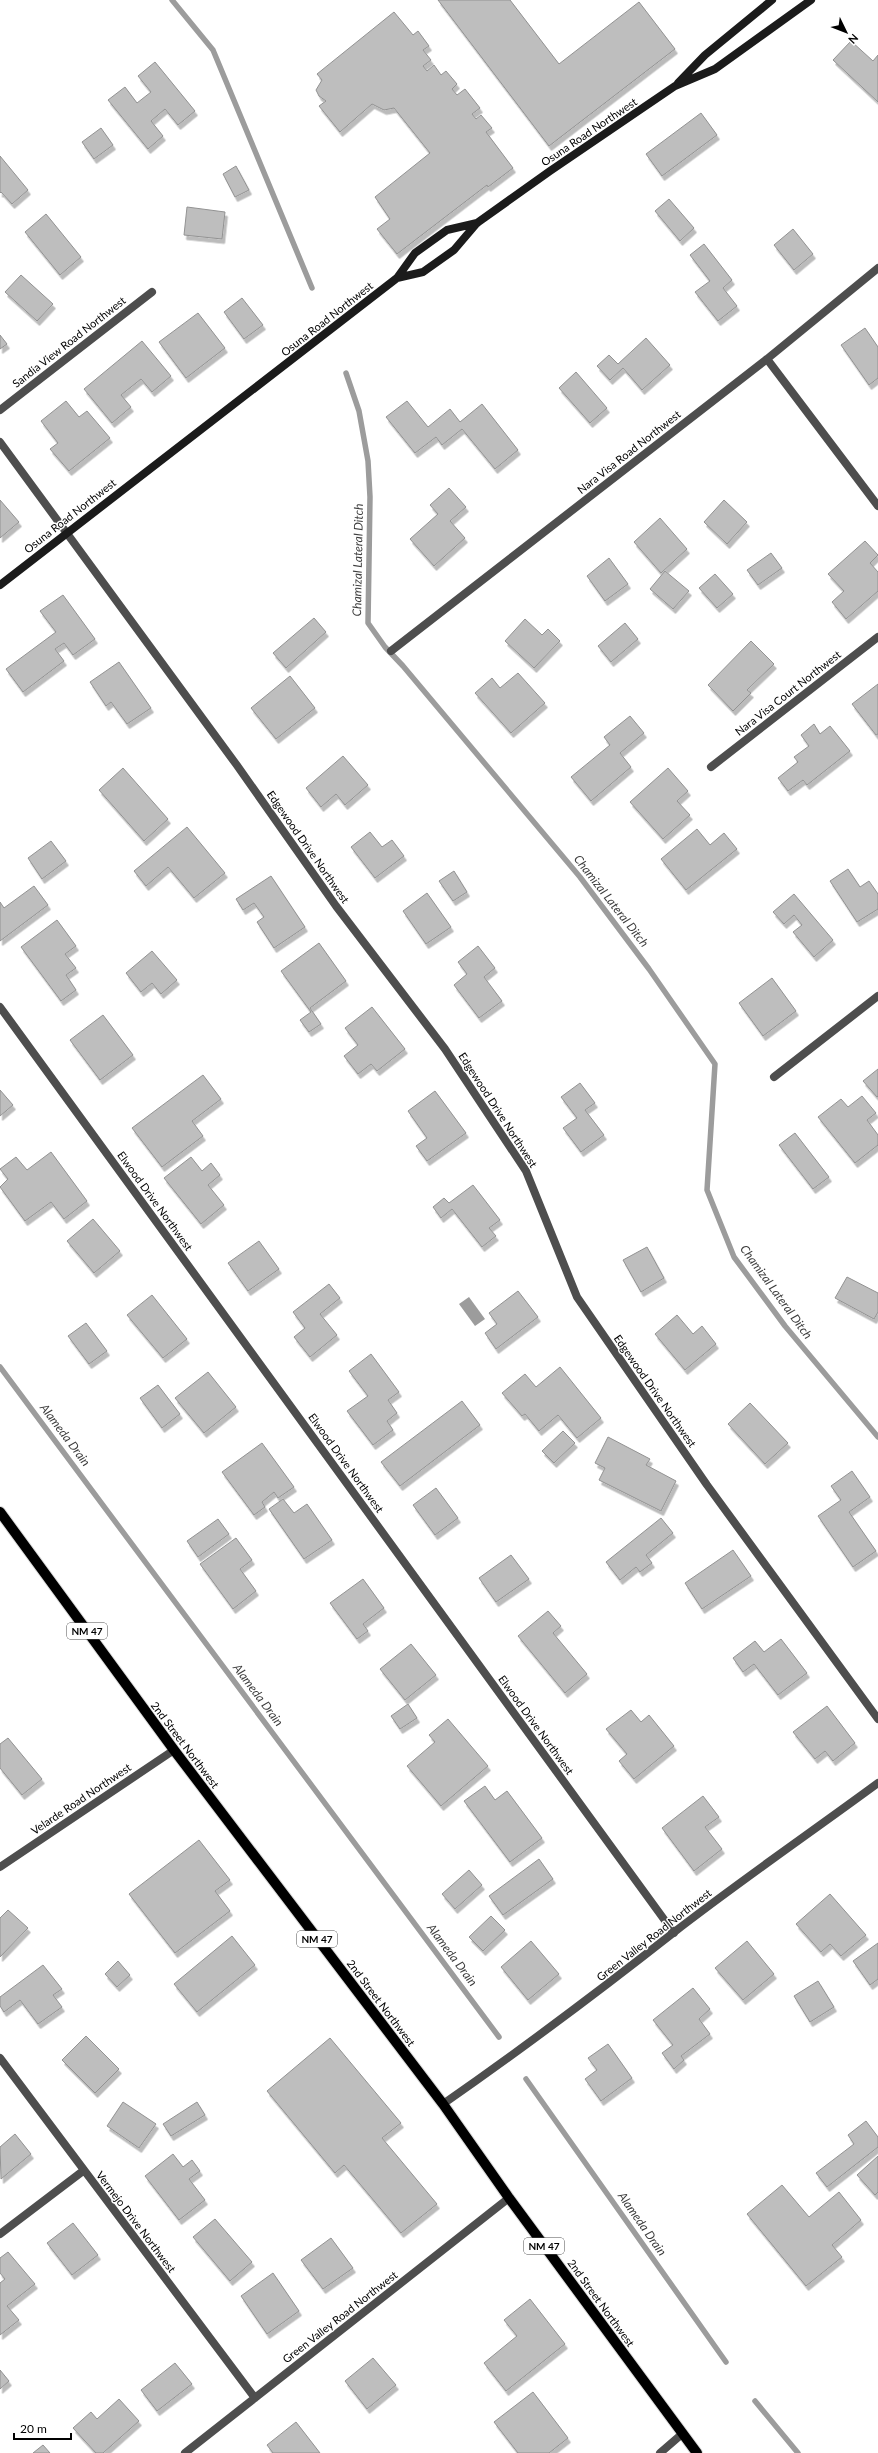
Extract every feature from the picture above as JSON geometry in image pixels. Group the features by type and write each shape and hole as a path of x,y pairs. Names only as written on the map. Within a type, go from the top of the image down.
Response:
{"main road":[{"name":"Osuna Road Northwest","path":"0,585 397,278 423,272 454,250 477,223 675,86 705,55 772,0"},
{"name":"Osuna Road Northwest","path":"675,86 715,69 811,0"},
{"path":"397,278 415,253 447,230 477,223"},
{"name":"2nd Street Northwest","path":"0,1512 174,1750 443,2104 508,2198 697,2453"}],"street":[{"name":"Nara Visa Road Northwest","path":"391,651 767,359 878,268"},
{"name":"Sandia View Road Northwest","path":"0,410 152,292"},
{"path":"767,359 878,506"},
{"name":"Edgewood Drive Northwest","path":"0,442 67,532 336,906 445,1049 526,1171 577,1297 707,1485 878,1719"},
{"name":"Nara Visa Court Northwest","path":"711,767 878,637"},
{"path":"774,1077 878,996"},
{"name":"Elwood Drive Northwest","path":"0,1007 674,1933"},
{"name":"Velarde Road Northwest","path":"0,1867 174,1750"},
{"name":"Green Valley Road Northwest","path":"443,2104 532,2042 628,1970 674,1933 878,1782"},
{"name":"Vermejo Drive Northwest","path":"0,2058 83,2171 255,2398"},
{"path":"0,2234 83,2171"},
{"name":"Green Valley Road Northwest","path":"186,2453 508,2198"},
{"path":"660,2453 682,2434"}],"shaded area":[{"path":"469,1297 485,1319 475,1326 459,1304"}],"building":[{"path":"438,0 510,0 559,64 639,2 675,49 549,146"},
{"path":"394,12 413,35 418,31 429,46 423,50 431,60 423,66 427,71 434,65 441,75 446,71 457,84 452,89 457,95 465,89 480,108 472,114 476,119 481,115 492,128 486,132 513,168 488,187 487,185 397,254 377,229 390,219 375,197 430,153 394,108 384,110 372,104 340,132 319,106 326,101 319,96 316,90 322,80 317,74"},
{"path":"851,41 873,61 878,55 878,102 833,60"},
{"path":"155,62 195,111 178,125 165,109 151,121 163,136 148,149 108,100 125,87 137,103 151,92 138,76"},
{"path":"701,113 717,135 662,176 646,154"},
{"path":"101,128 113,145 94,159 82,142"},
{"path":"0,156 28,190 12,204 1,192 0,193"},
{"path":"236,166 249,190 235,197 223,174"},
{"path":"669,199 694,228 680,241 655,211"},
{"path":"187,207 225,212 222,239 184,235"},
{"path":"46,214 81,257 60,275 25,232"},
{"path":"793,229 813,254 794,270 774,245"},
{"path":"704,244 732,280 723,288 737,306 718,321 695,292 710,281 690,255"},
{"path":"21,275 53,304 37,321 5,292"},
{"path":"242,298 263,325 244,339 224,312"},
{"path":"198,313 225,348 186,378 159,342"},
{"path":"865,328 878,347 878,378 869,385 841,345"},
{"path":"0,335 7,344 0,349"},
{"path":"646,338 670,365 642,390 623,368 610,380 597,366 609,355 618,364"},
{"path":"142,341 171,376 152,392 141,379 121,395 131,407 112,423 84,389"},
{"path":"576,372 607,408 590,423 559,388"},
{"path":"66,401 79,417 87,411 110,438 69,471 50,449 58,443 41,421"},
{"path":"407,401 428,427 450,409 460,422 482,404 518,450 495,469 462,429 442,445 436,437 415,453 386,417"},
{"path":"449,488 466,507 450,521 465,538 434,566 410,539 438,514 430,505"},
{"path":"0,500 19,522 0,538"},
{"path":"724,500 747,522 727,544 704,522"},
{"path":"660,518 687,549 661,573 634,542"},
{"path":"865,541 878,555 870,563 878,572 878,591 846,619 832,602 844,591 828,574"},
{"path":"771,553 782,568 758,585 747,570"},
{"path":"609,558 628,584 605,601 587,576"},
{"path":"665,571 689,591 673,609 650,589"},
{"path":"715,574 733,594 717,608 699,588"},
{"path":"63,595 95,639 73,655 64,643 55,649 64,661 23,692 6,669 56,632 40,611"},
{"path":"314,618 326,632 286,668 273,653"},
{"path":"525,619 542,635 548,629 560,641 534,668 505,641"},
{"path":"625,623 638,639 611,662 598,646"},
{"path":"751,641 774,664 747,690 751,693 733,711 708,685"},
{"path":"119,662 151,708 127,724 111,702 106,706 90,682"},
{"path":"518,673 545,703 511,733 475,693 492,678 500,688"},
{"path":"290,676 315,708 276,739 251,708"},
{"path":"878,684 878,734 876,735 852,704"},
{"path":"630,716 644,733 620,753 631,767 591,801 571,777 610,745 604,737"},
{"path":"814,724 820,734 830,726 850,751 807,785 803,780 788,791 778,778 798,762 794,757 809,746 801,735"},
{"path":"343,756 368,785 345,805 336,794 321,807 306,788"},
{"path":"123,768 168,819 144,841 99,790"},
{"path":"668,768 688,791 677,801 690,815 663,839 630,802"},
{"path":"187,827 225,873 194,898 168,867 146,886 134,871"},
{"path":"697,829 710,845 724,833 737,849 686,890 661,859"},
{"path":"370,832 382,847 392,840 404,856 375,878 351,847"},
{"path":"51,841 66,861 42,879 28,858"},
{"path":"848,869 860,887 869,881 878,894 878,909 857,922 830,881"},
{"path":"454,871 467,892 453,901 439,881"},
{"path":"271,876 305,927 274,948 257,922 264,917 254,903 243,910 236,899"},
{"path":"34,886 48,905 0,941 0,902 4,908"},
{"path":"427,893 451,927 426,944 403,911"},
{"path":"794,894 833,940 814,957 793,932 802,925 794,915 784,924 773,912"},
{"path":"57,920 76,946 65,954 76,968 66,975 76,990 61,1001 21,947"},
{"path":"319,943 346,981 310,1008 321,1024 309,1032 300,1020 311,1012 281,971"},
{"path":"478,946 495,968 484,977 502,1001 479,1018 454,985 467,974 458,962"},
{"path":"152,951 177,980 161,994 152,983 141,992 126,973"},
{"path":"772,978 796,1011 763,1036 739,1003"},
{"path":"372,1007 405,1049 377,1071 371,1064 358,1074 344,1056 358,1045 345,1028"},
{"path":"103,1015 133,1055 100,1080 70,1040"},
{"path":"878,1069 878,1096 877,1097 863,1081"},
{"path":"203,1075 221,1099 192,1121 203,1136 162,1167 132,1128"},
{"path":"580,1083 595,1103 585,1110 604,1135 581,1152 563,1128 577,1118 561,1097"},
{"path":"0,1090 13,1105 0,1116"},
{"path":"435,1091 466,1133 427,1161 416,1146 427,1138 408,1111"},
{"path":"862,1096 876,1113 867,1120 878,1135 878,1145 855,1163 818,1117 841,1099 848,1107"},
{"path":"795,1133 829,1177 813,1189 779,1145"},
{"path":"51,1152 87,1201 64,1219 51,1202 25,1221 0,1187 8,1179 0,1169 16,1157 27,1170"},
{"path":"191,1157 202,1171 211,1163 220,1175 208,1185 224,1205 201,1224 164,1178"},
{"path":"473,1185 500,1220 489,1228 496,1236 482,1247 452,1209 441,1218 433,1207 444,1198 449,1203"},
{"path":"93,1219 120,1251 94,1273 67,1241"},
{"path":"259,1241 279,1269 248,1291 228,1263"},
{"path":"647,1247 664,1278 641,1292 623,1260"},
{"path":"847,1277 878,1293 878,1312 874,1319 835,1298"},
{"path":"329,1284 340,1298 320,1314 337,1335 310,1357 294,1337 305,1328 293,1312"},
{"path":"518,1291 538,1317 496,1349 485,1333 497,1324 489,1313"},
{"path":"152,1295 187,1339 163,1358 127,1315"},
{"path":"677,1315 693,1334 702,1326 716,1344 685,1370 655,1334"},
{"path":"86,1323 107,1351 89,1364 68,1336"},
{"path":"371,1354 399,1392 388,1400 397,1413 387,1421 393,1430 373,1445 347,1411 368,1396 349,1371"},
{"path":"560,1367 601,1418 577,1438 558,1415 539,1431 525,1414 522,1416 502,1393 525,1374 536,1387"},
{"path":"208,1372 236,1407 204,1433 175,1398"},
{"path":"158,1385 180,1414 162,1428 140,1398"},
{"path":"462,1401 480,1425 400,1486 381,1462"},
{"path":"750,1403 788,1443 765,1464 728,1424"},
{"path":"563,1431 575,1443 554,1463 542,1451"},
{"path":"608,1437 650,1459 646,1465 676,1481 661,1511 599,1480 605,1468 595,1463"},
{"path":"262,1443 294,1487 278,1498 274,1492 262,1502 265,1507 254,1515 222,1472"},
{"path":"852,1471 870,1497 849,1512 876,1551 853,1567 818,1516 841,1500 831,1486"},
{"path":"436,1488 458,1518 435,1535 413,1505"},
{"path":"283,1499 294,1513 307,1504 332,1540 304,1559 269,1509"},
{"path":"661,1518 673,1533 646,1555 652,1563 640,1572 636,1567 620,1580 606,1562"},
{"path":"218,1519 229,1534 198,1557 187,1541"},
{"path":"236,1538 252,1560 240,1569 256,1591 233,1609 200,1564"},
{"path":"733,1550 751,1576 702,1609 685,1583"},
{"path":"511,1555 529,1579 496,1602 479,1578"},
{"path":"363,1579 384,1608 363,1624 368,1631 357,1639 330,1603"},
{"path":"548,1611 561,1626 553,1633 587,1674 565,1693 518,1636"},
{"path":"781,1639 807,1673 778,1695 754,1664 743,1672 733,1658 755,1641 764,1652"},
{"path":"411,1644 436,1675 405,1700 380,1669"},
{"path":"408,1704 417,1718 400,1729 391,1716"},
{"path":"827,1706 855,1743 833,1761 825,1751 815,1759 793,1732"},
{"path":"631,1710 641,1722 649,1715 674,1746 634,1779 619,1761 627,1754 606,1729"},
{"path":"448,1719 488,1766 441,1806 407,1766 435,1742 429,1735"},
{"path":"8,1738 42,1779 22,1795 0,1768 0,1744"},
{"path":"485,1786 495,1800 507,1791 542,1838 510,1862 464,1801"},
{"path":"703,1796 719,1817 705,1827 722,1849 694,1871 662,1828"},
{"path":"199,1840 230,1880 215,1891 230,1911 175,1953 129,1894"},
{"path":"539,1859 553,1879 503,1915 489,1896"},
{"path":"469,1870 482,1885 455,1909 442,1894"},
{"path":"830,1894 866,1935 841,1956 830,1944 821,1952 796,1924"},
{"path":"8,1910 28,1928 0,1957 0,1918"},
{"path":"491,1916 505,1930 483,1951 469,1937"},
{"path":"232,1936 255,1965 197,2012 174,1984"},
{"path":"531,1941 559,1974 528,2000 501,1967"},
{"path":"747,1941 774,1974 743,2000 715,1968"},
{"path":"878,1943 878,1979 870,1985 853,1961"},
{"path":"118,1961 130,1975 117,1987 105,1974"},
{"path":"43,1965 62,1989 53,1995 62,2007 38,2024 20,2000 4,2012 0,2006 0,1997"},
{"path":"818,1981 834,2007 810,2022 794,1996"},
{"path":"693,1988 710,2009 699,2019 710,2034 681,2056 684,2060 674,2069 662,2053 673,2045 653,2020"},
{"path":"86,2036 119,2069 95,2093 62,2060"},
{"path":"330,2038 401,2123 382,2138 437,2204 401,2233 344,2165 335,2173 267,2091"},
{"path":"608,2044 632,2078 601,2101 585,2079 597,2070 588,2058"},
{"path":"123,2102 156,2124 139,2148 107,2126"},
{"path":"197,2102 205,2115 171,2136 163,2124"},
{"path":"866,2121 878,2137 878,2147 827,2187 816,2173 854,2144 848,2135"},
{"path":"15,2134 31,2154 1,2179 0,2147"},
{"path":"173,2154 183,2167 192,2160 200,2171 189,2179 205,2200 179,2220 145,2176"},
{"path":"878,2156 878,2192 875,2195 857,2175"},
{"path":"782,2185 809,2217 839,2192 861,2220 832,2245 842,2257 806,2286 747,2214"},
{"path":"215,2219 252,2262 230,2281 193,2237"},
{"path":"73,2223 98,2255 72,2275 47,2243"},
{"path":"331,2238 353,2268 323,2289 301,2260"},
{"path":"8,2252 35,2284 7,2306 19,2320 0,2335 0,2283 5,2279 0,2273 0,2258"},
{"path":"273,2273 299,2311 267,2334 241,2296"},
{"path":"530,2299 565,2344 506,2391 484,2363 517,2336 504,2320"},
{"path":"373,2358 396,2385 367,2409 345,2381"},
{"path":"175,2363 192,2384 157,2411 141,2390"},
{"path":"0,2370 9,2381 0,2389"},
{"path":"533,2392 568,2438 549,2453 518,2453 494,2422"},
{"path":"119,2399 139,2421 103,2453 96,2453 73,2428 91,2412 97,2419"},
{"path":"296,2422 320,2453 273,2453 267,2445"},
{"path":"43,2445 50,2453 33,2453"}],"waterway":[{"path":"172,0 213,50 312,288"},
{"name":"Chamizal Lateral Ditch","path":"346,373 359,411 368,461 370,497 368,623 385,647 403,666 580,877 649,969 715,1064 707,1190 734,1257 785,1326 878,1437"},
{"name":"Alameda Drain","path":"0,1367 499,2037"},
{"name":"Alameda Drain","path":"526,2079 726,2362"},
{"name":"Alameda Drain","path":"755,2401 798,2453"}]}
